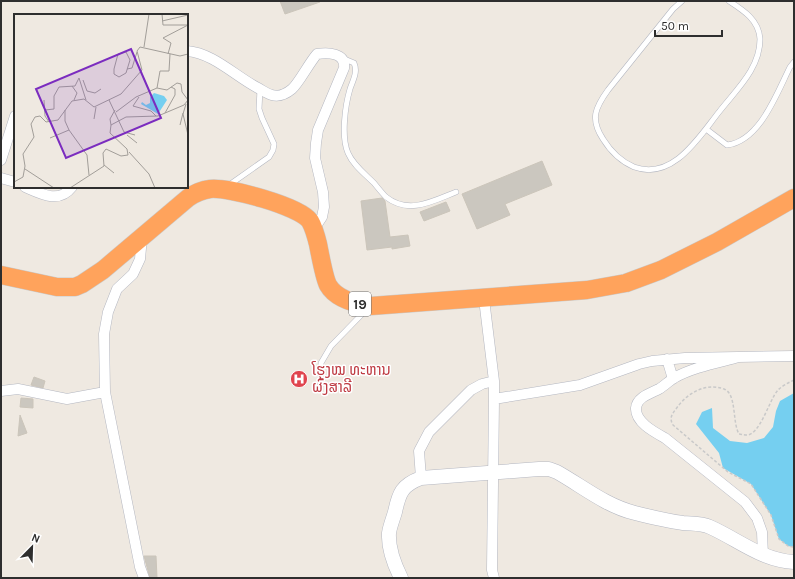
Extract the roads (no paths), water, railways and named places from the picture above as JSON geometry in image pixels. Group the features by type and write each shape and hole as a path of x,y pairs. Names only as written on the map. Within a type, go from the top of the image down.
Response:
{"highway":[{"name":"19","path":"1,275 57,287 75,287 103,270 194,194 209,189 221,189 277,203 298,211 309,220 314,229 329,285 340,296 354,304 370,306 587,290 626,283 661,270 717,242 794,198"}],"street":[{"path":"188,51 195,52 210,58 244,80 272,95 283,95 293,89 311,60 317,54 331,53 342,58 345,63 344,68 318,130 315,158 323,192 324,207 322,217 314,229"},
{"path":"1,160 14,119"},
{"path":"1,178 14,182"},
{"path":"28,188 49,197 64,194 71,188"},
{"path":"142,237 140,259 133,274 117,289 108,312 104,334 105,392 140,567 144,578"},
{"path":"484,298 494,381 492,570 494,578"},
{"path":"494,399 580,385 639,364 667,359 794,356"},
{"path":"739,357 698,368 673,379 642,398 636,407 638,416 653,431 665,438 745,502 756,518 762,532 763,556"},
{"path":"667,359 673,379"},
{"path":"421,478 419,451 429,432 471,390 482,384 494,381"},
{"path":"1,391 18,389 67,399 105,392"},
{"path":"401,578 394,564 389,534 400,492 411,482 421,478 549,469 611,504 623,509 683,523 697,523 709,527 763,556 781,561 794,562"}],"lane":[{"path":"682,1 673,9 608,90 599,103 595,116 598,131 609,150 624,163 639,169 653,169 668,166 683,155 751,72 758,55 760,38 756,24 745,10 729,1"},
{"path":"342,58 354,63 356,72 348,94 345,119 345,140 348,153 355,164 385,196 401,205 422,205 456,192"},
{"path":"706,128 727,145 742,140 753,131 766,114 794,62"},
{"path":"230,191 232,184 269,156 273,150 274,144 262,118 260,109 260,89"},
{"path":"320,389 321,364 331,346 370,306"}],"water":[{"path":"794,393 794,547 788,546 779,539 771,515 751,484 723,468 719,453 696,424 702,412 712,408 713,428 730,441 747,443 764,438 773,427 776,411 780,401"}],"place":[{"name":"ໂຮງໝ ທະຫານ ຜົ້ງສາລີ","path":"299,379"}]}
